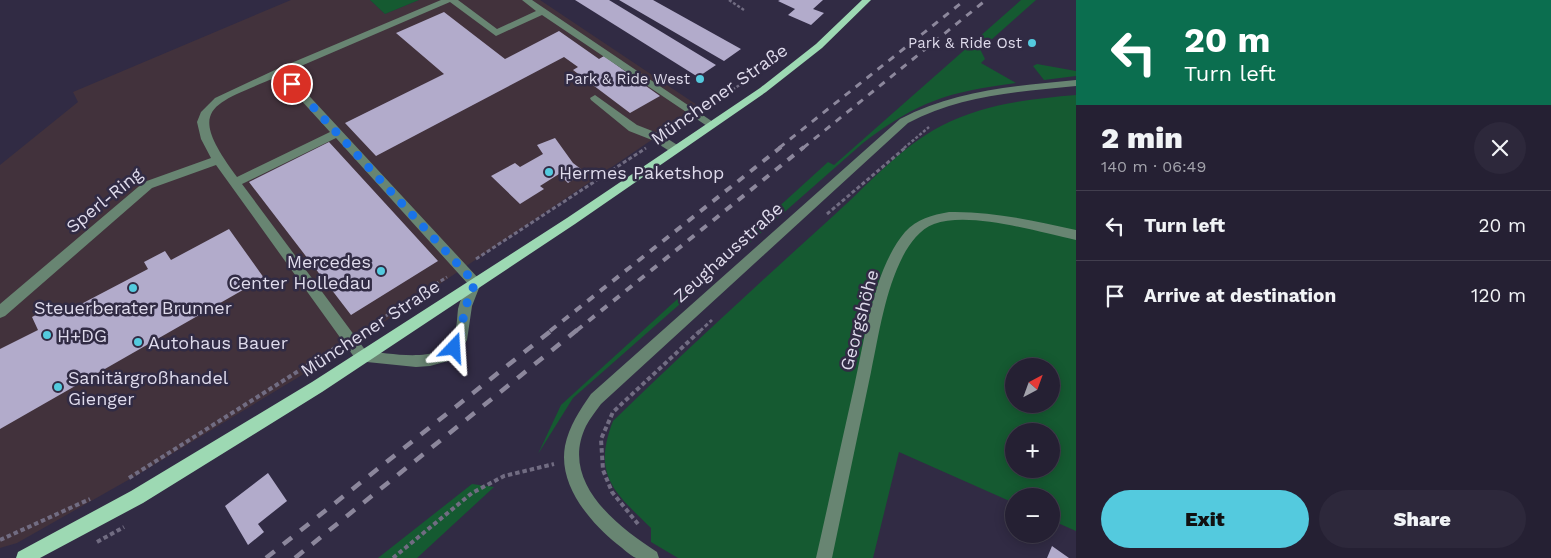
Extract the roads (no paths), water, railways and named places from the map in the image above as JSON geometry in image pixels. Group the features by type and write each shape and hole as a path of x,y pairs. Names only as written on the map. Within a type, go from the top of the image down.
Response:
{"main road":[{"name":"Münchener Straße","path":"24,558 137,497 317,388 763,90 803,60 867,0"}],"street":[{"path":"280,71 475,283 465,308 460,337 454,348 436,360 421,362 362,357 218,160 204,136 202,124 207,110 230,93 280,71 448,0"},
{"path":"453,0 496,33 543,11"},
{"path":"526,0 711,124"},
{"name":"Zeughausstraße","path":"651,558 608,529 592,510 581,491 571,450 575,433 584,415 596,399 904,121 929,108 971,96 1076,83"},
{"path":"595,98 633,128 660,139 675,149"},
{"path":"235,183 338,133"},
{"name":"Sperl-Ring","path":"0,312 148,185 218,160"},
{"name":"Georgshöhe","path":"824,558 878,310 890,271 909,237 928,220 958,216 1003,220 1076,236"}],"railway":[{"path":"779,148 965,0"},
{"path":"803,148 986,0"},
{"path":"550,331 781,147"},
{"path":"576,331 804,147"},
{"path":"266,558 552,330"},
{"path":"295,558 577,330"}],"place":[{"name":"Park & Ride Ost","path":"1032,43"},
{"name":"Park & Ride West","path":"700,79"},
{"name":"Hermes Paketshop","path":"549,172"},
{"name":"Mercedes Center Holledau","path":"381,271"},
{"name":"Steuerberater Brunner","path":"133,288"},
{"name":"H+DG","path":"47,335"},
{"name":"Autohaus Bauer","path":"138,342"},
{"name":"Sanitärgroßhandel Gienger","path":"58,387"}]}
